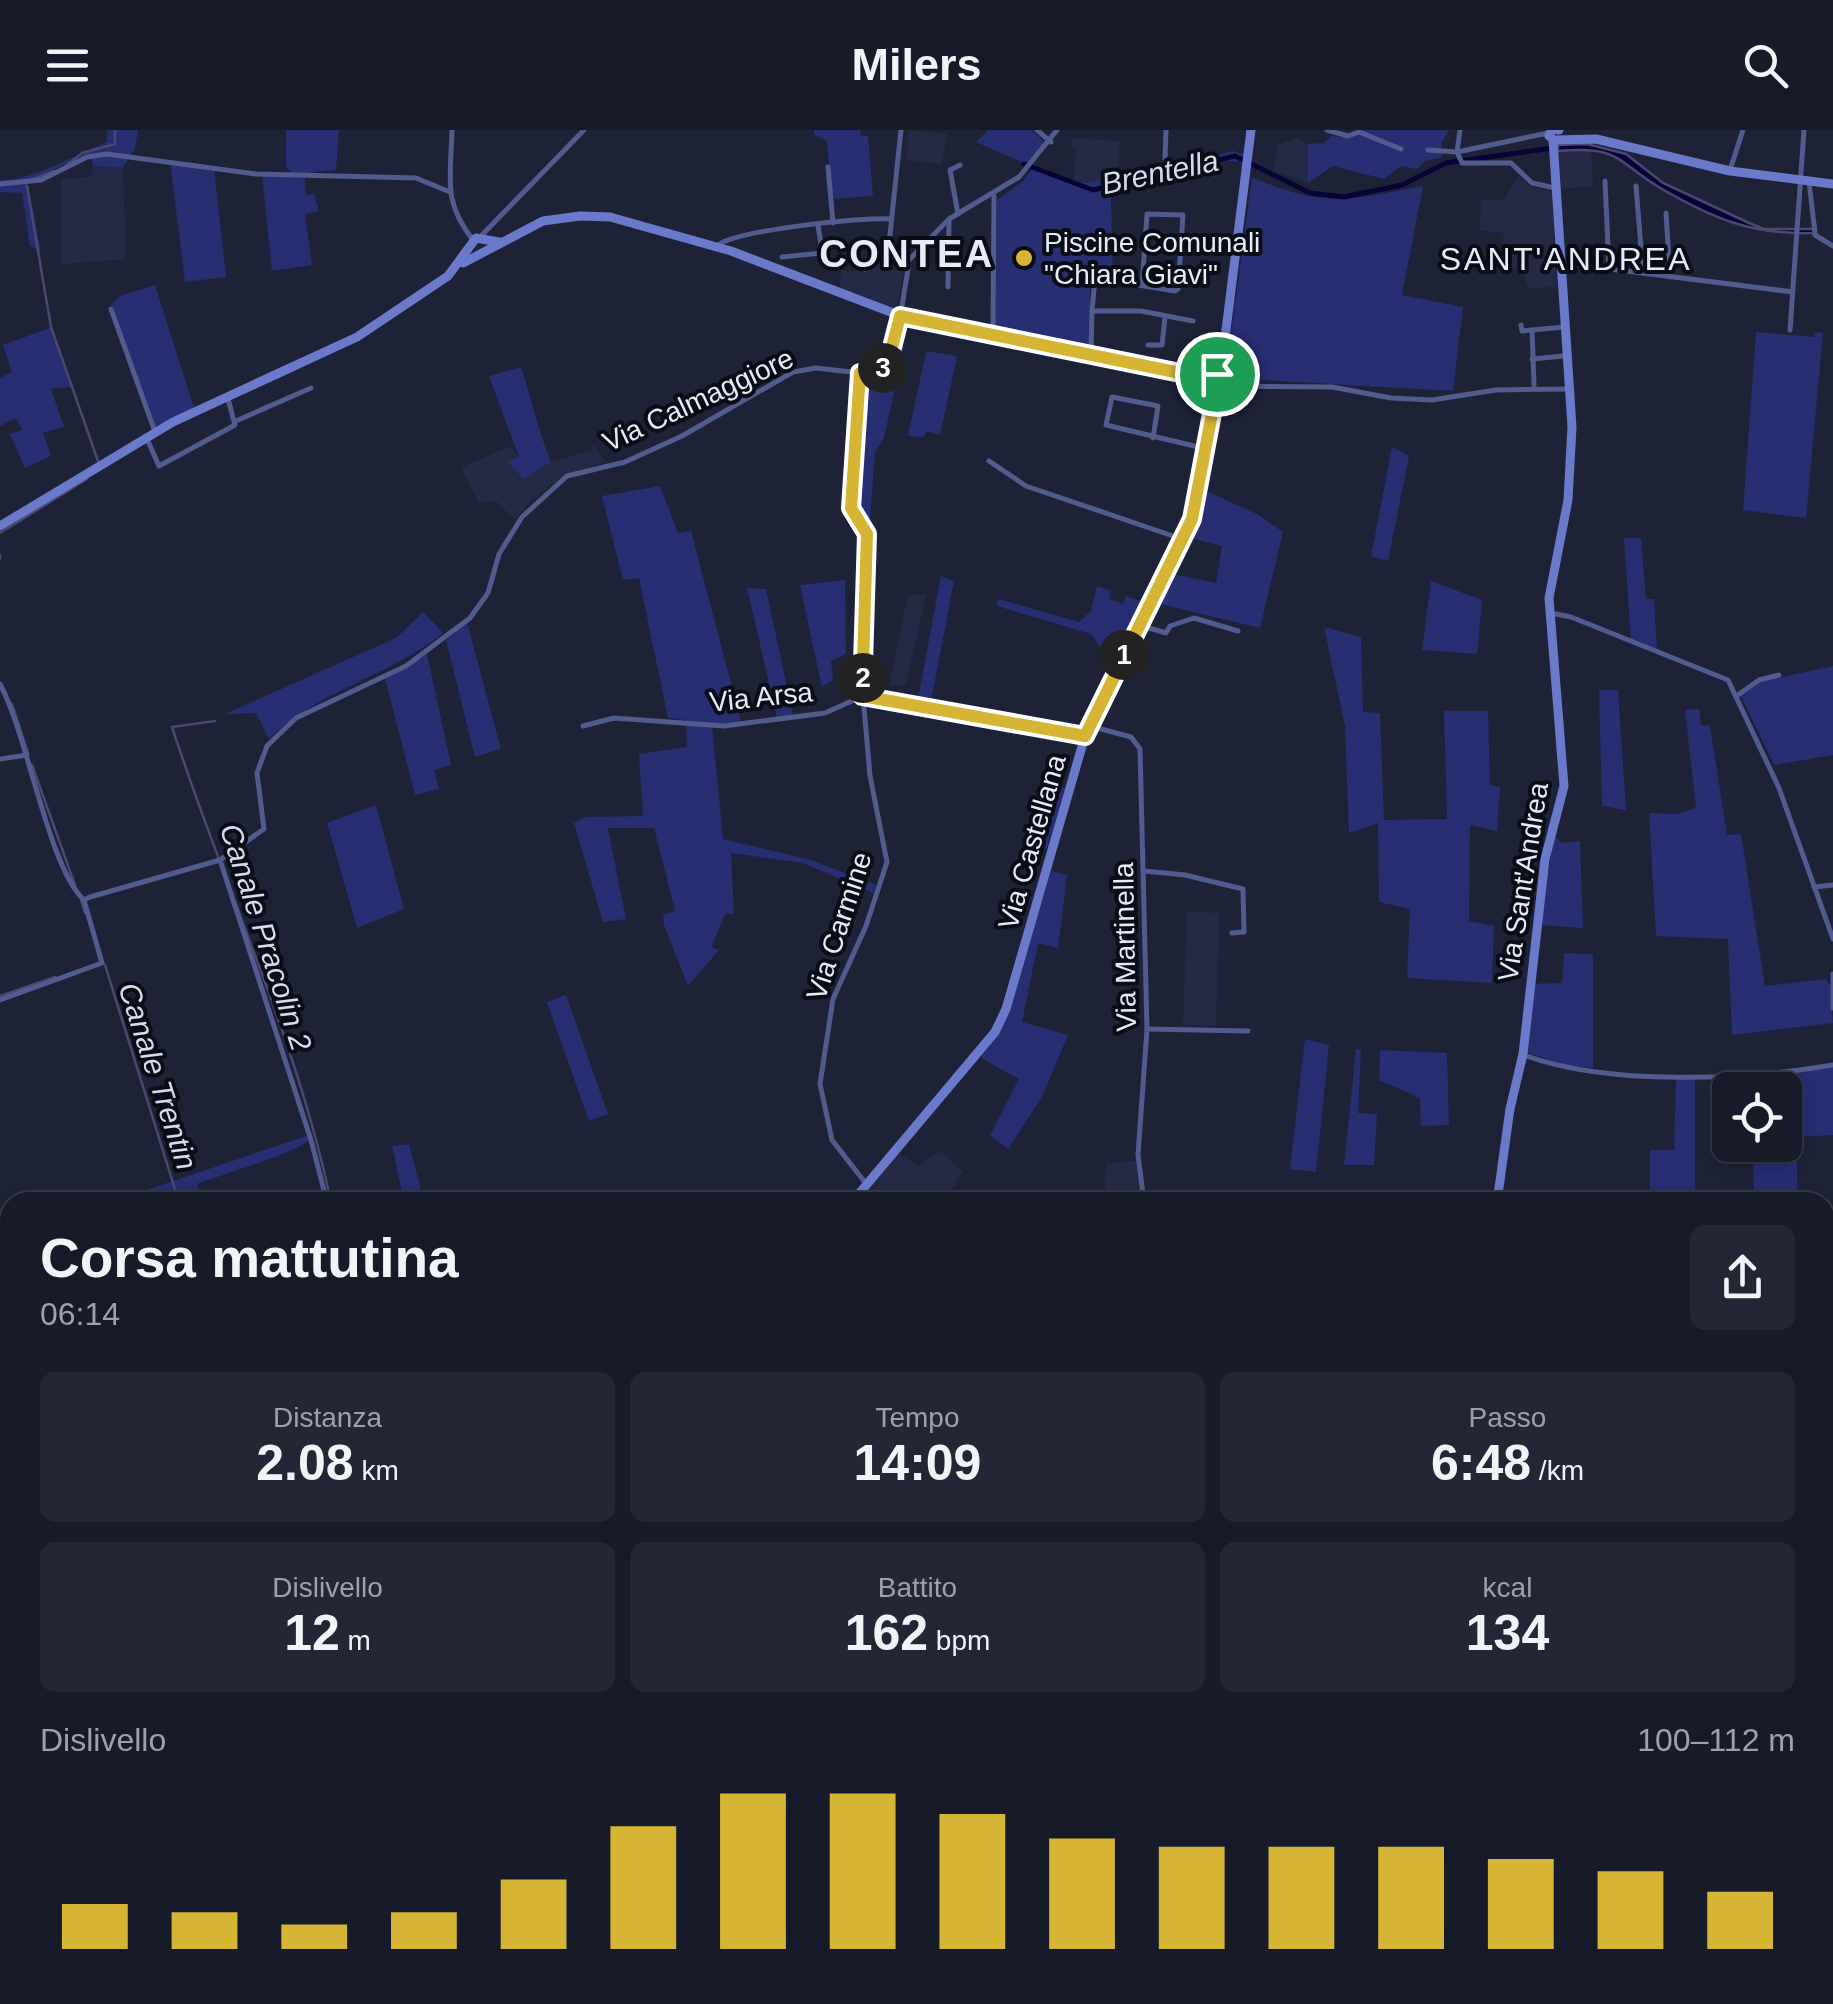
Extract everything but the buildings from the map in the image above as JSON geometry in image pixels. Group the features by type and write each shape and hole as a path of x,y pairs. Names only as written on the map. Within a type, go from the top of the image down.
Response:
{"street":[{"path":"452,130 450,192 458,224 479,241 501,242 543,222 590,216 718,246 900,316 1185,374 1432,400 1570,389"},
{"path":"0,526 150,435 357,337 462,262 584,130"},
{"path":"900,130 890,247 907,262"},
{"path":"1037,130 1050,142"},
{"path":"860,373 887,367 900,316 907,262 949,220 994,196 1026,171 1057,130"},
{"path":"1165,159 1166,130"},
{"name":"Via Castellana","path":"860,1192 980,1054 1001,1020 1088,731 1196,505 1214,403 1213,378 1221,348 1251,130"},
{"path":"1327,130 1348,136 1360,131 1402,149"},
{"path":"1460,130 1460,162 1511,162 1532,183 1557,188"},
{"path":"1730,171 1743,130"},
{"path":"1790,330 1805,181 1804,130"},
{"path":"1428,150 1457,152 1538,137 1574,137 1628,144 1730,171 1833,184"},
{"name":"Via Sant'Andrea","path":"1499,1192 1524,1054 1545,858 1564,786 1549,598 1568,500 1570,389 1554,137"},
{"path":"0,184 33,182 87,157 107,154 256,174 416,178 450,192"},
{"path":"958,214 950,170 960,165"},
{"path":"828,166 834,224"},
{"path":"1604,181 1609,269"},
{"path":"1805,181 1815,231 1833,246"},
{"path":"1636,186 1644,273"},
{"path":"993,334 994,196"},
{"path":"1666,213 1670,277"},
{"path":"1091,354 1092,282 1096,278 1142,286 1179,288 1184,216 1148,214 1142,286"},
{"path":"718,246 733,238 891,219"},
{"path":"948,287 949,220"},
{"path":"818,226 824,262 834,266"},
{"path":"782,257 822,252"},
{"path":"1561,263 1792,296"},
{"path":"111,309 159,466 222,435 236,422 311,388"},
{"path":"1092,312 1193,321"},
{"path":"1148,344 1162,345 1166,316"},
{"path":"1522,325 1522,331 1564,328"},
{"path":"1532,330 1534,385"},
{"path":"1213,378 1201,372 1221,348"},
{"path":"1532,359 1563,356"},
{"path":"1185,374 1206,366"},
{"name":"Via Calmaggiore","path":"84,900 154,875 220,860 266,825 256,791 260,760 267,746 296,718 406,666 470,618 488,593 498,554 522,517 566,476 625,462 682,436 793,372 816,368 860,373"},
{"name":"Via Carmine","path":"860,373 851,508 867,534 862,696 870,776 887,862 866,926 834,999 820,1084 832,1140 867,1184"},
{"path":"227,396 236,422"},
{"path":"1153,438 1158,406 1112,396 1106,425 1153,438 1207,449"},
{"path":"989,460 1036,490 1182,539"},
{"path":"1550,613 1571,617 1672,659 1718,673 1738,695 1779,788 1833,940"},
{"path":"1139,625 1166,633 1170,626 1194,618 1238,631"},
{"path":"1738,695 1759,680 1779,674"},
{"path":"0,684 20,728 66,867 84,900 102,963 0,1000"},
{"path":"862,696 1088,731"},
{"name":"Via Arsa","path":"582,726 614,718 724,726 824,712 862,696"},
{"name":"Via Martinella","path":"1088,731 1132,737 1139,744 1147,1028 1138,1155 1143,1192"},
{"path":"0,759 27,756"},
{"path":"220,860 324,1192"},
{"path":"1143,871 1184,875 1242,889 1244,932 1232,933"},
{"path":"1814,887 1833,885"},
{"path":"1833,974 1833,1008"},
{"path":"1147,1028 1248,1030"},
{"path":"1524,1054 1557,1067 1708,1077 1754,1076 1833,1064"}],"shaded area":[{"path":"107,130 138,130 135,148 123,168 93,166 92,157 118,156 116,152 89,154 27,181 41,251 30,246 22,193 0,192 0,180 39,172 107,142"},
{"path":"286,130 339,130 336,170 304,173 306,195 314,194 319,211 305,214 312,265 272,271 262,174 292,172 286,167"},
{"path":"814,130 860,130 861,136 868,136 873,196 832,199 827,141 814,135"},
{"path":"908,130 947,134 942,164 907,160"},
{"path":"988,130 1031,130 1047,144 1026,164 976,142"},
{"path":"1363,130 1449,130 1441,144 1442,157 1425,161 1417,169 1401,166 1384,179 1333,166 1308,183 1308,144 1324,143 1331,136 1350,138"},
{"path":"1072,138 1120,141 1117,181 1085,185 1074,181 1076,149 1071,147"},
{"path":"1297,138 1308,144 1308,183 1274,171 1278,145"},
{"path":"1587,144 1626,154 1663,183 1764,229 1813,229 1814,233 1771,231 1734,223 1681,200 1607,153 1558,151 1558,145"},
{"path":"1591,149 1593,186 1560,189 1558,151"},
{"path":"1233,151 1246,155 1245,161 1222,161 1111,193 1113,283 1090,279 1090,345 995,329 997,200 1024,180 1034,166 1083,183 1137,173 1142,176"},
{"path":"170,160 214,167 226,277 185,282"},
{"path":"93,166 123,168 126,259 62,264 61,179 92,177"},
{"path":"1519,175 1529,186 1552,192 1557,287 1528,288 1523,274 1500,256 1504,233 1480,230 1481,200 1504,200"},
{"path":"1252,177 1299,194 1337,199 1423,186 1402,295 1463,307 1453,391 1225,378"},
{"path":"867,255 891,258 904,268 898,307 893,310 840,289 841,271 866,271"},
{"path":"155,285 194,408 156,428 111,305 120,296"},
{"path":"52,327 73,387 51,389 64,427 43,433 51,456 25,468 10,434 22,430 16,418 0,426 0,378 12,372 3,345"},
{"path":"1756,332 1814,337 1815,332 1823,333 1806,518 1743,510"},
{"path":"898,346 904,347 884,438 875,452 869,532 855,499 866,374 880,371"},
{"path":"926,351 957,356 940,435 926,431 924,437 908,436"},
{"path":"521,367 551,462 524,480 508,462 519,457 489,376"},
{"path":"593,444 606,462 561,478 531,500 515,520 496,501 479,503 461,468 510,446 519,457 508,462 524,480 551,462 592,450"},
{"path":"1392,447 1409,456 1388,561 1371,556"},
{"path":"660,486 678,533 691,531 742,725 712,725 723,839 811,860 876,885 873,893 803,863 731,853 734,914 726,913 711,947 719,950 688,986 664,925 663,915 675,911 654,828 608,828 626,919 603,922 574,823 585,817 643,816 639,754 687,747 686,720 668,718 639,578 623,580 602,496"},
{"path":"1204,490 1257,514 1283,532 1260,628 1156,603 1168,573 1216,583 1222,546 1186,537"},
{"path":"1624,538 1641,538 1646,599 1654,599 1657,651 1631,640"},
{"path":"941,576 954,581 930,706 917,704"},
{"path":"845,580 846,654 831,661 833,680 822,687 800,585"},
{"path":"1431,581 1482,600 1477,654 1422,650"},
{"path":"1097,586 1111,591 1109,599 1123,604 1126,596 1145,603 1118,657 1106,655 1091,634 997,606 998,599 1079,622 1091,611"},
{"path":"747,588 766,589 793,715 777,718"},
{"path":"926,594 906,685 889,685 908,595"},
{"path":"423,612 443,633 400,661 309,708 269,739 256,713 225,714 396,638"},
{"path":"467,622 501,749 475,757 446,640"},
{"path":"1324,627 1361,637 1363,712 1380,713 1384,820 1447,819 1444,711 1488,711 1490,785 1500,787 1497,831 1470,825 1469,921 1494,926 1492,983 1407,978 1410,909 1379,902 1378,823 1349,833 1345,726"},
{"path":"427,654 451,765 434,770 439,789 415,795 385,678"},
{"path":"1833,666 1833,755 1774,765 1741,696 1760,682"},
{"path":"1599,690 1618,690 1626,810 1602,806"},
{"path":"1699,709 1701,725 1710,726 1727,835 1741,834 1765,986 1826,979 1830,985 1833,1023 1732,1035 1728,939 1656,936 1649,813 1676,814 1696,808 1685,710"},
{"path":"1042,782 1065,788 1047,849 1023,839"},
{"path":"376,805 404,909 357,928 327,823"},
{"path":"1554,836 1562,843 1580,841 1583,928 1539,925"},
{"path":"1051,871 1067,875 1058,948 1038,943 1022,1022 1068,1035 1042,1097 1008,1149 990,1135 1019,1079 981,1058 1009,1011"},
{"path":"1187,911 1219,913 1216,1025 1183,1025"},
{"path":"1564,953 1593,954 1593,1068 1565,1065 1527,1052 1532,984 1562,983"},
{"path":"566,995 608,1114 589,1121 547,1002"},
{"path":"1305,1039 1329,1045 1316,1172 1290,1169"},
{"path":"1356,1049 1361,1049 1358,1113 1377,1114 1374,1165 1344,1165"},
{"path":"1380,1050 1447,1053 1449,1125 1421,1126 1420,1098 1379,1080"},
{"path":"1833,1065 1833,1135 1802,1137 1802,1072 1789,1072"},
{"path":"1676,1078 1695,1079 1695,1192 1650,1192 1650,1150 1674,1150"},
{"path":"306,1136 310,1139 289,1151 197,1184 200,1192 141,1192"},
{"path":"409,1144 421,1192 402,1192 392,1146"},
{"path":"940,1151 963,1171 949,1192 868,1192 899,1154 918,1166"},
{"path":"1136,1161 1141,1192 1105,1192 1106,1163"},
{"path":"1753,1162 1797,1162 1797,1192 1754,1192"}],"waterway":[{"path":"66,166 82,153 115,144 115,130"},
{"name":"Brentella","path":"1024,164 1093,190 1235,156 1310,193 1344,197 1402,185 1446,163 1552,148"},
{"path":"33,179 54,171"},
{"path":"27,186 51,327 99,464"},
{"path":"0,533 87,479"},
{"path":"12,704 28,753"},
{"name":"Canale Pracolin 2","path":"215,721 172,727 299,1081 329,1192"},
{"path":"32,765 75,885"},
{"path":"80,897 85,913"},
{"name":"Canale Trentin","path":"105,965 176,1192"},
{"path":"0,996 55,977"}],"place":[{"name":"Piscine Comunali \"Chiara Giavi\"","path":"1024,258"}],"district":[{"name":"CONTEA","path":"907,254"},
{"name":"SANT'ANDREA","path":"1566,259"}],"route":[{"path":"1217,374 1210,365 1201,372 1203,378 1206,380 1210,382 1214,385 1214,403 1192,519 1085,736 892,698 862,696 867,534 851,508 856,408 860,373 887,367 894,355 900,316 1094,354 1195,376 1202,378 1206,380 1208,381 1212,380 1215,379 1217,374"}]}
